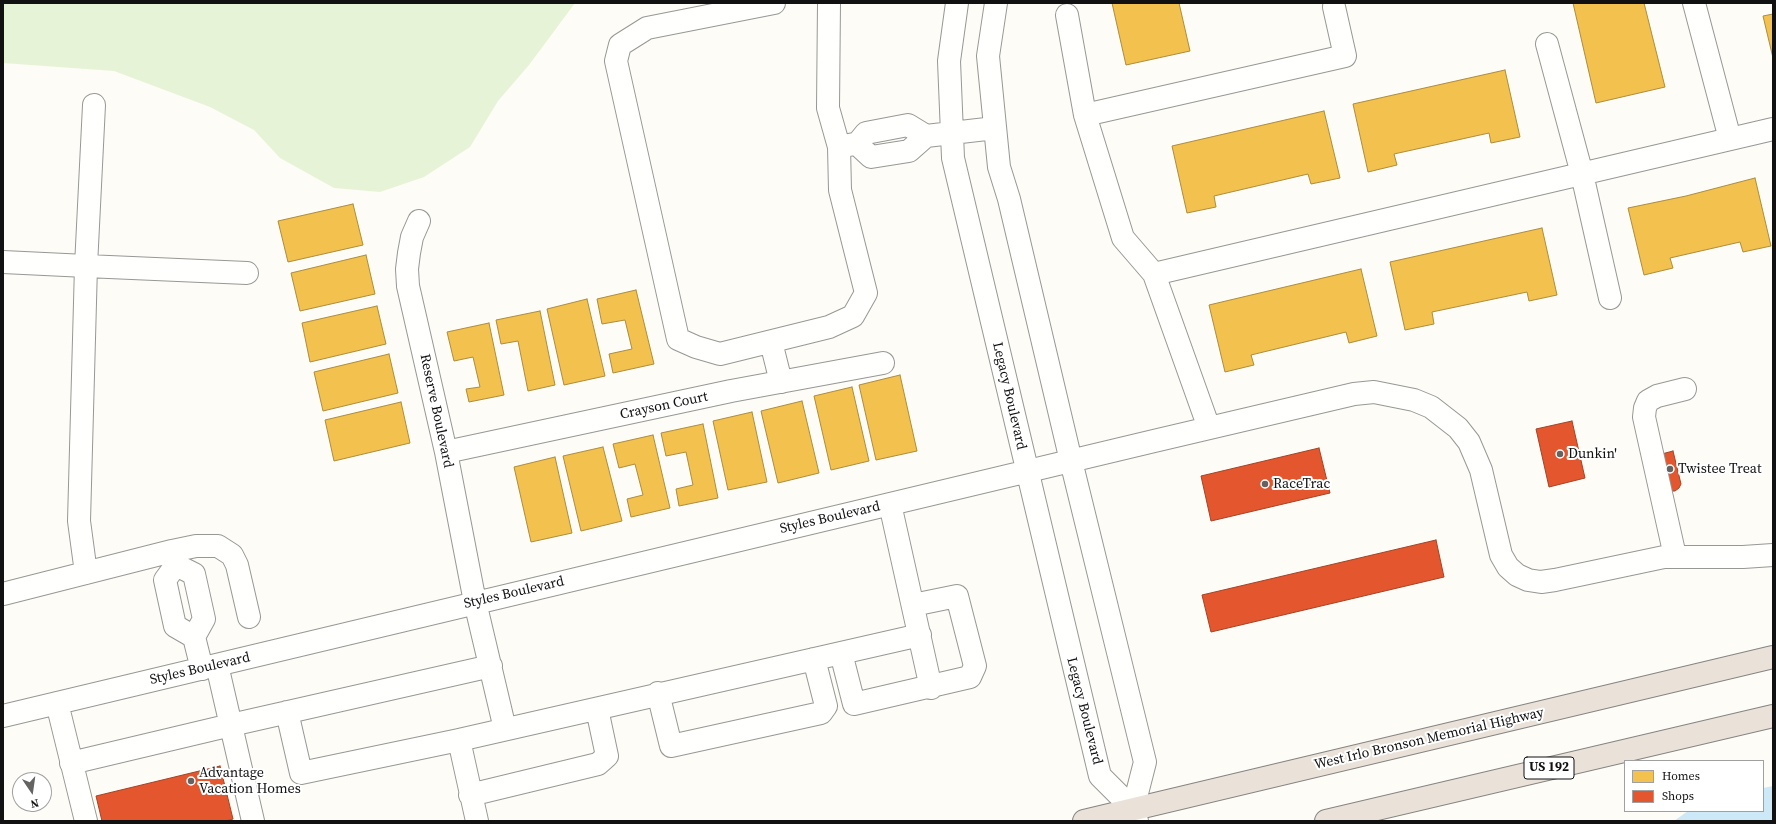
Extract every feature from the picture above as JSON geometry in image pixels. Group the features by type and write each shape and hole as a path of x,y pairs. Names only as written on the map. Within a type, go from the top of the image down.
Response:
{"highway":[{"name":"West Irlo Bronson Memorial Highway","path":"1084,821 1135,815 1773,657"},
{"name":"US 192","path":"1326,821 1773,716"}],"street":[{"path":"774,3 646,28 620,45 616,60 678,339 696,347 720,354 829,328 853,316 866,293 840,190 848,145 828,108 829,3"},
{"name":"Legacy Boulevard","path":"956,3 949,60 953,158 1026,472 1100,776 1135,815"},
{"path":"996,3 988,56 999,167 1010,200 1071,461 1145,762 1135,815"},
{"path":"1694,3 1730,139"},
{"path":"1085,115 1345,56 1334,7"},
{"path":"1067,15 1085,115 1124,238 1154,274 1209,428"},
{"path":"1548,44 1582,174 1610,298"},
{"path":"86,573 79,521 86,266 94,105"},
{"path":"848,145 866,133 908,125 926,136 995,128"},
{"path":"1154,274 1773,129"},
{"name":"Reserve Boulevard","path":"419,222 412,237 409,252 407,269 408,286 446,452 476,602 505,729"},
{"path":"3,262 247,273"},
{"path":"771,342 781,382"},
{"name":"Crayson Court","path":"446,452 781,382 883,363"},
{"path":"1675,556 1644,417 1645,408 1648,402 1657,396 1684,389"},
{"name":"Styles Boulevard","path":"3,716 1209,428 1354,394 1374,392 1414,400 1431,407 1458,428 1469,442 1481,470 1501,555 1508,567 1517,575 1528,580 1541,582 1555,580 1652,559 1675,556 1743,557 1773,555"},
{"path":"890,504 931,688"},
{"path":"3,594 86,573 174,558 196,546 218,546 232,555 236,565 249,617"},
{"path":"174,558 165,580 175,626 194,637 209,667 231,725 253,821"},
{"path":"174,558 194,574 204,619 194,637"},
{"path":"841,653 854,704 931,688 970,677 975,666 957,596 913,605"},
{"path":"287,712 301,773 459,740 597,709 658,693 920,635"},
{"path":"658,693 671,746 678,745 821,713 826,706 814,659"},
{"path":"72,763 491,666"},
{"path":"57,703 86,821"},
{"path":"470,795 598,764 607,756 597,709"},
{"path":"459,740 477,821"}],"green space":[{"path":"3,3 575,3 529,65 498,101 470,147 424,177 380,192 334,188 280,158 254,130 210,107 114,71 3,63"}],"water":[{"path":"1773,786 1773,821 1674,821 1687,812 1764,812 1764,788"}],"building: Homes":[{"path":"1112,3 1179,3 1190,51 1126,65"},
{"path":"1573,3 1644,3 1665,87 1596,103"},
{"path":"1773,14 1773,58 1763,16"},
{"path":"1505,70 1520,137 1491,143 1489,133 1394,154 1397,165 1368,172 1353,104"},
{"path":"1324,111 1340,178 1311,184 1308,174 1214,196 1216,207 1187,213 1172,146"},
{"path":"1755,178 1771,246 1743,252 1740,242 1670,258 1673,268 1644,275 1628,208 1686,196"},
{"path":"353,204 363,245 288,262 278,221"},
{"path":"1542,228 1557,295 1529,301 1527,292 1432,312 1434,324 1405,330 1390,262"},
{"path":"366,255 375,294 300,311 291,273"},
{"path":"1361,269 1377,336 1349,343 1346,332 1251,355 1254,365 1225,372 1209,305"},
{"path":"636,290 654,364 613,373 609,354 632,349 625,320 602,324 597,299"},
{"path":"587,299 605,376 564,385 547,309"},
{"path":"377,306 386,344 310,362 302,323"},
{"path":"540,311 555,385 528,391 518,341 501,344 496,320"},
{"path":"489,323 504,395 469,402 466,389 480,387 473,357 454,361 447,332"},
{"path":"389,354 398,393 323,411 314,372"},
{"path":"900,375 917,451 876,460 859,385"},
{"path":"852,387 869,461 831,470 814,396"},
{"path":"802,401 819,473 778,483 761,411"},
{"path":"401,402 410,443 334,461 325,420"},
{"path":"752,412 767,482 728,490 713,421"},
{"path":"703,424 718,498 679,506 676,489 693,485 686,452 666,456 661,433"},
{"path":"653,435 670,508 631,517 627,499 643,495 635,464 619,468 613,444"},
{"path":"603,447 622,521 581,531 563,456"},
{"path":"555,457 572,533 531,542 514,467"}],"building: Shops":[{"name":"Dunkin'","path":"1572,421 1585,478 1549,487 1536,429"},
{"name":"RaceTrac","path":"1319,448 1330,493 1211,521 1201,476"},
{"name":"Twistee Treat","path":"1673,451 1681,484 1675,491 1670,491 1658,455"},
{"path":"1436,540 1444,577 1211,632 1202,595"},
{"name":"Advantage Vacation Homes","path":"220,766 233,819 226,821 102,821 96,796"}],"place":[{"name":"Dunkin'","path":"1560,454"},
{"name":"Twistee Treat","path":"1670,469"},
{"name":"RaceTrac","path":"1265,484"},
{"name":"Advantage Vacation Homes","path":"191,781"}]}
